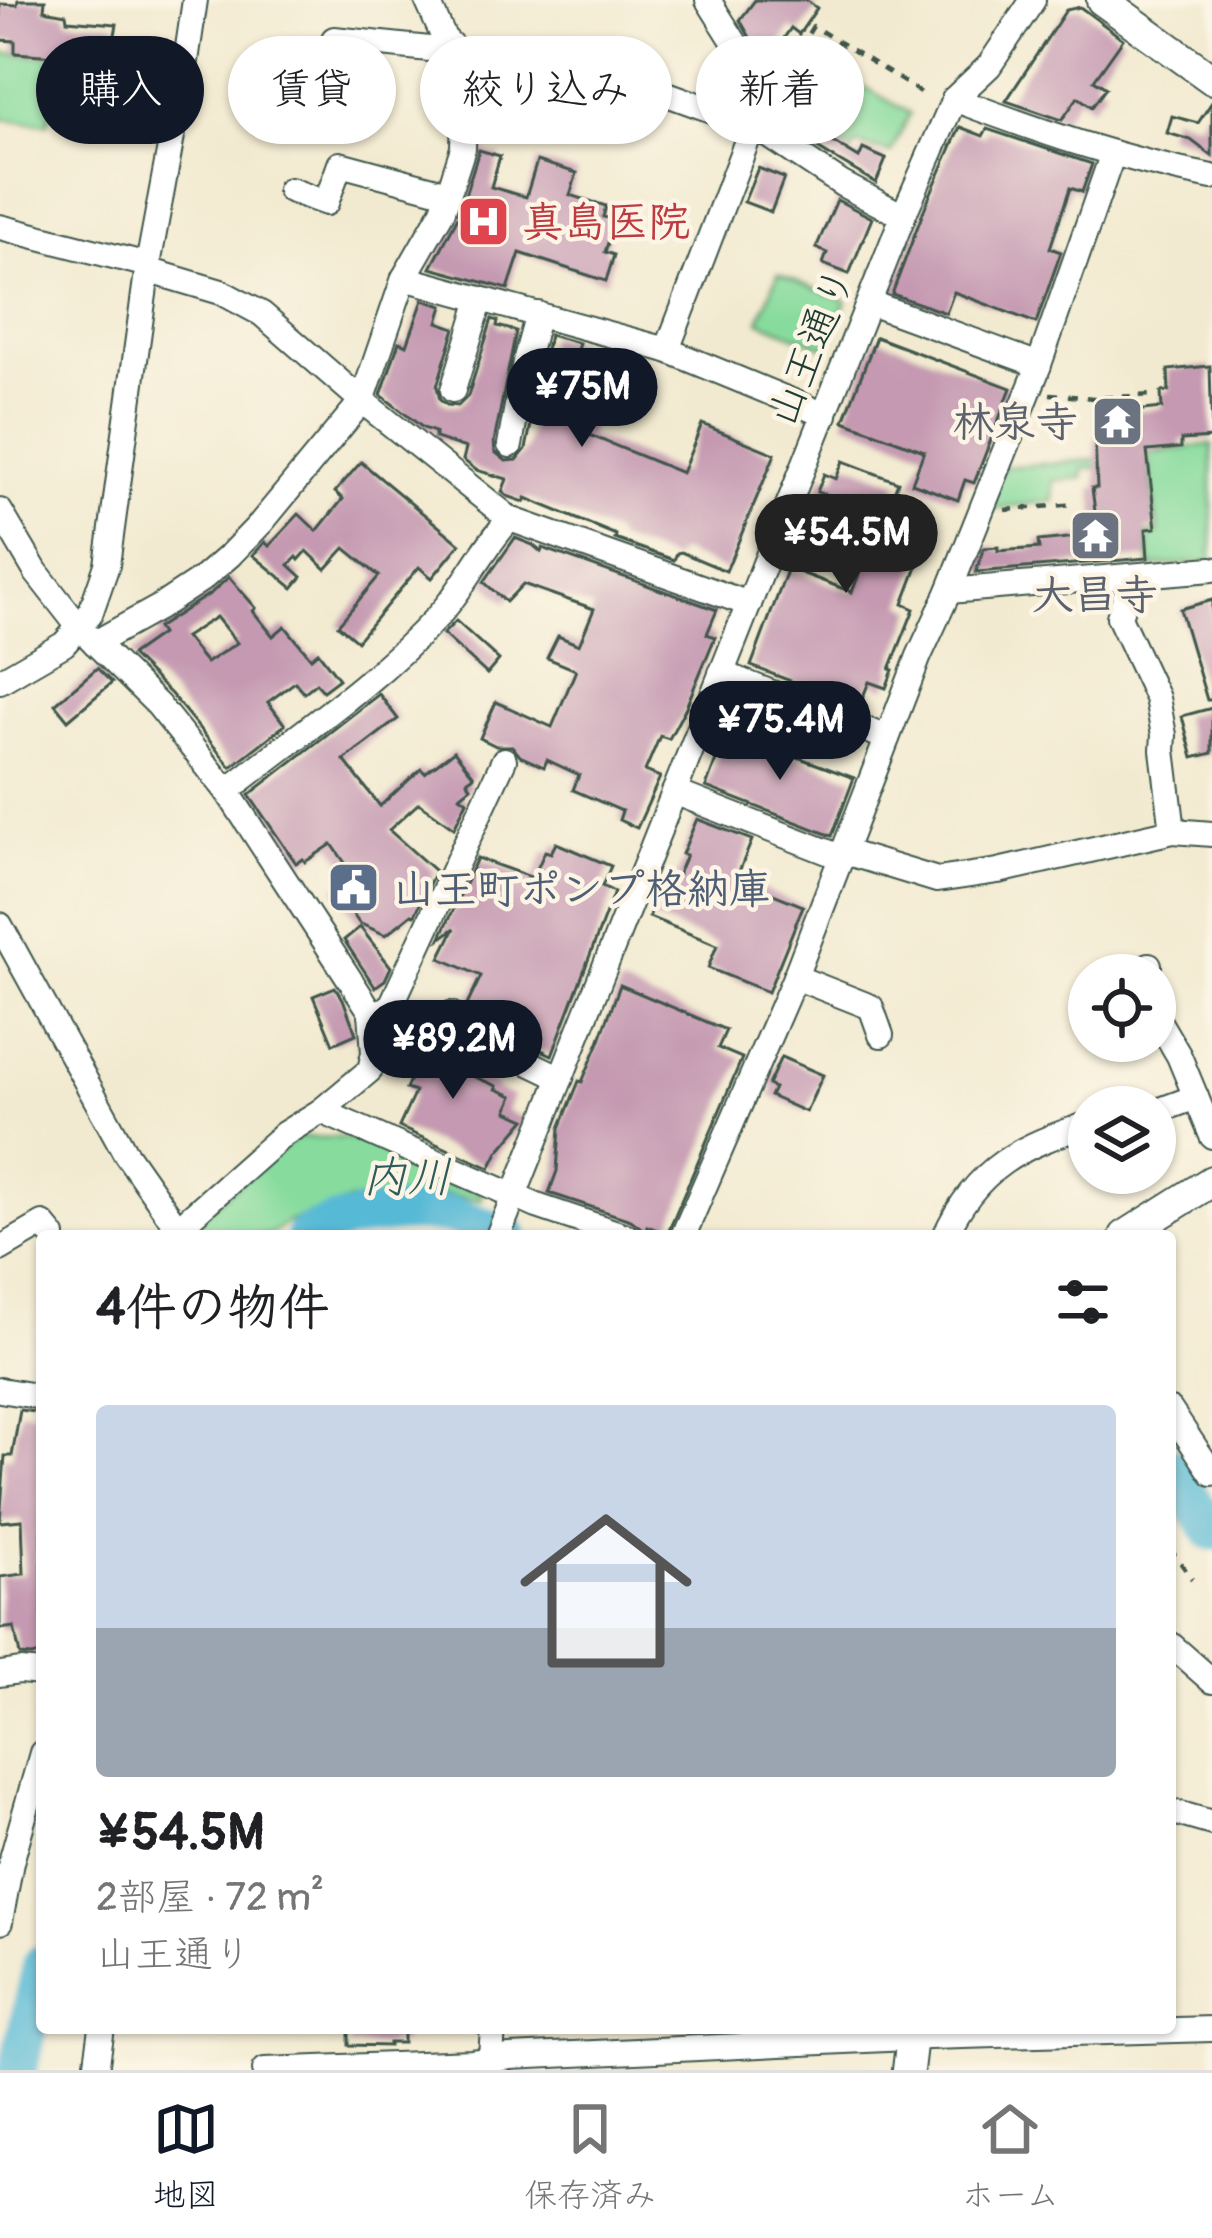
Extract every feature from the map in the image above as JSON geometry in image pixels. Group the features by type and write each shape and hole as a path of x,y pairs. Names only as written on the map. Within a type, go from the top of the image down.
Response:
{"main road":[{"path":"1102,0 1212,79"},
{"path":"1134,1230 1212,1181"},
{"path":"908,2070 912,2034"}],"street":[{"path":"87,635 107,565 148,268 195,0"},
{"path":"428,0 443,36"},
{"path":"708,0 731,36"},
{"name":"山王通り","path":"501,1230 903,216 954,99 989,66 1033,0"},
{"path":"954,99 1030,129 1212,177"},
{"path":"0,681 64,644 158,608 202,579 261,523 362,401 404,278 443,210 463,144"},
{"path":"667,350 742,144"},
{"path":"790,144 842,184 903,216"},
{"path":"686,1230 795,977 1039,365 1113,153"},
{"path":"290,190 326,203 340,164 448,193"},
{"path":"0,227 221,292 262,314 510,519 749,604"},
{"path":"404,278 667,350 825,415"},
{"path":"453,390 481,299"},
{"path":"870,303 1039,365"},
{"path":"510,445 538,314"},
{"path":"0,511 36,572 87,635 158,705 227,791 371,1014 374,1052 370,1070 321,1111 284,1134 174,1230"},
{"path":"227,791 400,655 442,612 493,536 510,519"},
{"path":"949,591 1212,569"},
{"path":"1141,575 1135,609 1138,655 1157,698 1165,735 1173,831"},
{"path":"721,673 887,738"},
{"path":"371,1014 390,1008 504,760"},
{"path":"674,792 844,855 937,880 998,872 1173,831 1212,834"},
{"path":"0,925 172,1230"},
{"path":"795,977 871,1007 881,1035"},
{"path":"452,1014 473,1028 476,1037 561,1078"},
{"path":"1176,1052 1212,1136"},
{"path":"1176,1104 1196,1097"},
{"path":"321,1111 512,1203 605,1230"},
{"path":"947,1230 964,1201 1003,1161 1029,1145 1068,1131"},
{"path":"0,1249 43,1224 48,1230"},
{"path":"0,1390 36,1396"},
{"path":"1176,1420 1212,1473"},
{"path":"1176,1649 1212,1681"},
{"path":"0,1674 36,1672"},
{"path":"0,1922 36,1774"},
{"path":"1176,1811 1208,1813"},
{"path":"1176,2029 1212,2029"},
{"path":"96,2070 101,2034"},
{"path":"490,2065 493,2034"},
{"path":"266,2070 724,2059 905,2034"}],"path":[{"path":"807,36 813,26 828,36"},
{"path":"864,58 927,96"},
{"path":"1033,392 1094,398 1154,395"},
{"path":"996,511 1075,504"},
{"path":"1176,1556 1192,1579"}],"green space":[{"path":"0,53 36,55 36,123 0,119"},
{"path":"864,87 910,113 891,153 857,144 864,144"},
{"path":"778,274 846,301 826,348 759,321"},
{"path":"1212,444 1212,561 1150,567 1148,534 1158,532 1149,461 1083,469 1083,478 1053,481 1054,501 996,508 989,504 1003,467 1121,458"},
{"path":"297,1137 358,1138 427,1168 445,1183 483,1193 481,1200 440,1194 439,1198 346,1202 277,1230 182,1230"}],"building":[{"path":"18,0 45,0 44,10 66,14 67,20 117,24 115,36 36,36 36,55 15,53 15,41 0,40 0,4 17,5"},
{"path":"755,0 806,0 817,8 799,34 791,28 785,36 749,36 740,20"},
{"path":"1080,7 1123,39 1094,80 1106,88 1092,107 1078,97 1062,120 1006,101 1066,10"},
{"path":"1212,102 1212,156 1191,140 1167,133 1172,116 1198,123"},
{"path":"960,127 983,136 987,129 1092,164 1082,192 1070,188 1050,248 1061,252 1036,323 954,292 946,313 892,294"},
{"path":"836,144 859,158 863,149 886,159 876,183 814,146"},
{"path":"479,150 500,156 491,187 526,197 537,161 577,173 570,195 606,206 603,217 615,220 605,252 614,255 606,281 520,253 508,289 431,268 459,215"},
{"path":"758,168 784,178 771,212 744,202"},
{"path":"837,200 872,218 849,274 823,264 827,253 816,248"},
{"path":"423,300 443,306 438,322 455,328 437,386 440,400 447,405 458,406 468,396 492,319 498,321 497,326 516,331 494,442 495,452 506,461 517,460 526,449 549,335 579,343 562,403 613,385 618,402 600,408 589,435 682,473 702,424 775,454 726,571 681,552 674,560 526,498 524,502 507,496 502,492 507,479 476,470 463,460 466,448 435,438 435,432 381,395 399,342 407,345"},
{"path":"876,337 1011,388 974,483 965,480 958,500 912,483 924,451 844,421"},
{"path":"1210,366 1212,438 1181,440 1181,448 1147,451 1156,528 1146,529 1148,558 976,572 984,548 1039,548 1038,541 1098,535 1092,488 1097,488 1095,438 1111,438 1110,419 1162,408 1161,392 1169,391 1168,370"},
{"path":"843,461 898,482 883,521 928,538 903,604 914,609 886,688 869,682 858,709 751,666 788,568 852,592 865,559 811,536 827,495 817,492 824,474 836,479"},
{"path":"361,462 460,544 432,578 419,567 357,641 338,625 379,576 345,548 326,569 307,551 289,565 302,577 293,588 253,555 265,542 269,546 299,514 317,531 343,499 335,492"},
{"path":"515,538 541,552 543,548 717,610 707,634 715,637 686,707 669,739 660,736 645,771 660,777 637,828 619,820 622,811 573,790 579,775 547,760 544,767 520,756 512,746 496,746 480,738 496,702 552,727 576,670 547,658 558,636 579,645 594,609 523,584 506,602 484,582"},
{"path":"229,577 273,636 285,626 311,658 318,652 339,679 323,691 316,683 304,693 295,682 268,702 285,725 231,767 171,694 131,655 161,634 157,628","holes":["216,617 237,643 206,663 185,637"]},
{"path":"1212,600 1212,700 1207,700 1180,609"},
{"path":"456,621 499,660 487,674 443,634"},
{"path":"97,668 112,683 68,720 55,704"},
{"path":"379,694 398,719 344,760 380,806 421,769 425,773 454,751 474,776 467,781 471,787 460,796 467,801 454,828 419,803 389,830 435,871 415,915 386,935 359,923 335,888 354,876 332,844 296,863 249,795"},
{"path":"1212,708 1212,753 1193,758 1182,716"},
{"path":"727,731 854,778 832,836 706,787"},
{"path":"697,819 752,840 736,879 803,906 768,992 708,968 717,945 649,917 656,901 665,905"},
{"path":"556,843 611,866 602,886 614,892 552,1055 489,1025 488,1016 467,1005 481,976 440,958 455,928 440,939 477,858 533,878 545,851 551,853"},
{"path":"360,927 391,967 375,987 344,940"},
{"path":"620,985 726,1030 718,1048 742,1058 669,1230 647,1226 644,1230 631,1220 549,1193 557,1171 560,1128"},
{"path":"335,987 356,1034 333,1044 313,996"},
{"path":"403,1022 441,1037 433,1060 513,1096 507,1111 526,1119 490,1168 399,1127 415,1092 406,1089 414,1070 393,1061"},
{"path":"781,1057 823,1075 806,1112 770,1096 774,1088 768,1085"},
{"path":"20,1410 36,1412 36,1655 32,1656 20,1655 14,1627 0,1629 0,1577 24,1574 22,1520 0,1522 5,1456 12,1456"},
{"path":"349,2034 403,2034 403,2043 389,2046 349,2045"}],"waterway":[{"name":"内川","path":"317,1230 374,1216 413,1214 454,1216 493,1230"},
{"name":"内川","path":"1176,1475 1212,1531"},
{"name":"内川","path":"18,2070 36,1990"}],"place":[{"name":"真島医院","path":"483,221"},
{"name":"林泉寺","path":"1117,421"},
{"name":"大昌寺","path":"1095,535"},
{"name":"山王町ポンプ格納庫","path":"354,888"}]}
